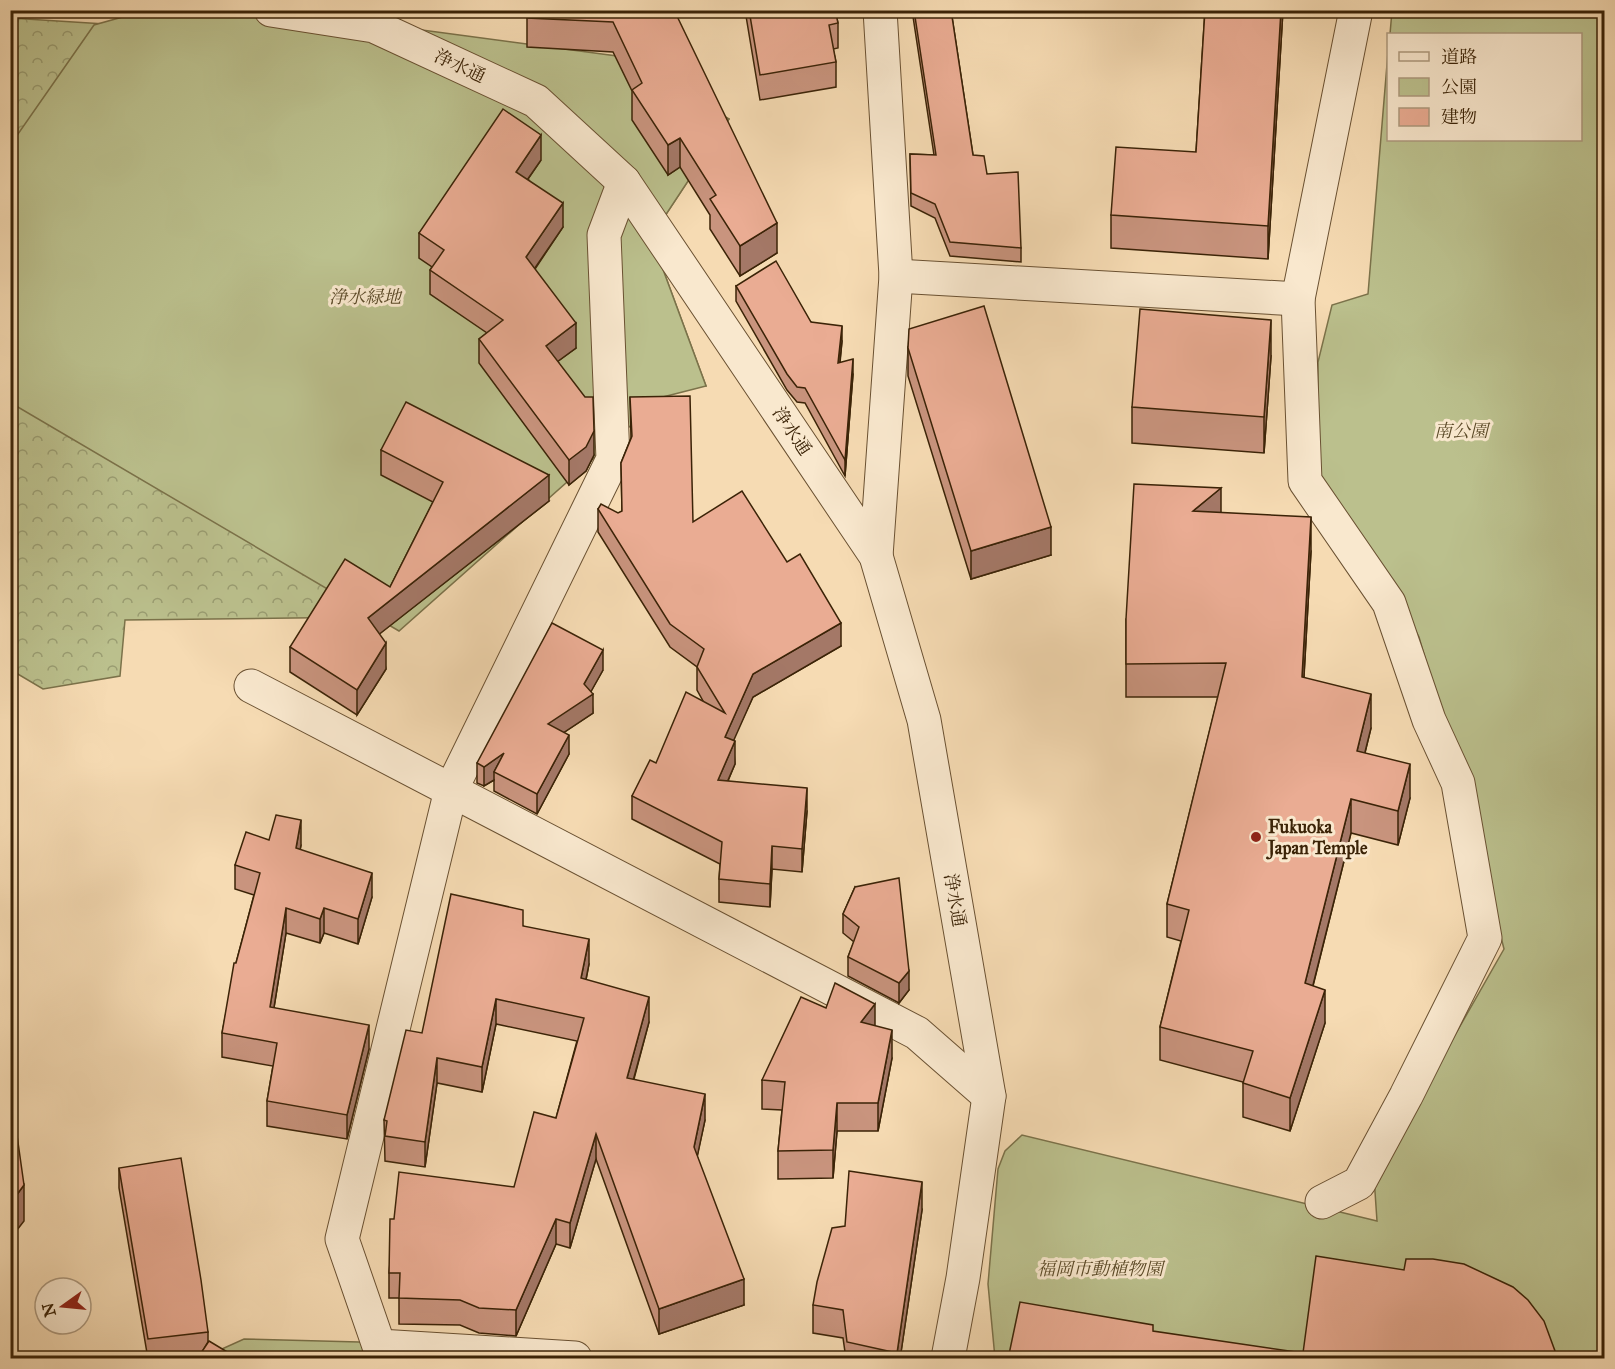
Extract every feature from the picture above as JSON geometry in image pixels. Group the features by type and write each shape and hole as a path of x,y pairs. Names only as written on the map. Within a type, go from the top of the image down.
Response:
{"street":[{"name":"浄水通","path":"272,10 374,26 536,100 624,182 876,556 924,720 989,1096 963,1278 948,1359"},
{"path":"876,556 896,276 880,10"},
{"path":"1322,1202 1359,1183 1406,1096 1485,938 1458,783 1429,720 1389,603 1305,481 1298,299 1356,10"},
{"path":"575,1359 379,1346 342,1239 451,790 613,459 604,235 624,182"},
{"path":"896,276 1298,299"},
{"path":"251,686 917,1033 989,1096"}],"green space":[{"name":"浄水緑地","path":"272,10 617,56 729,119 651,237 706,386 663,397 399,631 11,403 11,144 94,25 144,11"},
{"name":"南公園","path":"1392,11 1604,11 1604,1358 995,1358 988,1284 998,1169 1005,1151 1022,1135 1377,1221 1374,1177 1504,949 1471,819 1419,637 1392,586 1318,473 1318,362 1332,305 1368,294 1387,64 1387,141 1582,141 1582,33 1390,33"},
{"name":"浄水緑地","path":"10,18 617,56 729,119 651,237 706,386 366,357 374,617 125,620 120,676 43,689 11,670"},
{"path":"244,1339 436,1344 581,1358 202,1358"}],"building":[{"path":"527,10 674,10 777,223 740,246 710,199 716,195 680,138 668,145 632,90 642,83 613,22 527,18"},
{"path":"749,10 835,10 838,23 829,25 836,62 760,75"},
{"path":"914,10 951,10 973,155 984,156 987,174 1018,172 1021,248 950,242 935,204 911,193 910,154 936,155"},
{"path":"1205,10 1281,10 1268,226 1111,215 1116,147 1196,152"},
{"path":"503,109 541,135 516,172 563,203 526,257 576,323 546,346 585,397 593,397 594,431 586,447 569,460 479,339 503,320 430,270 444,250 419,233"},
{"path":"776,261 811,322 842,326 838,363 853,359 845,460 805,388 797,387 787,374 736,286"},
{"path":"984,306 1051,527 971,551 908,348 909,329"},
{"path":"1140,309 1271,320 1264,417 1132,407"},
{"path":"690,396 693,522 742,491 787,562 800,554 841,623 753,674 725,737 735,741 718,780 807,788 802,849 772,846 770,884 719,879 722,842 632,796 650,760 656,763 686,692 725,713 697,667 704,649 670,624 598,509 601,504 618,513 622,511 621,463 632,436 630,397"},
{"path":"406,402 549,475 368,618 386,643 357,690 290,647 345,559 390,587 443,482 381,450"},
{"path":"1134,484 1221,488 1193,511 1311,517 1302,677 1371,694 1357,751 1410,764 1398,811 1351,799 1305,983 1325,990 1290,1098 1243,1083 1253,1051 1160,1027 1189,910 1167,904 1226,663 1126,664 1126,619"},
{"path":"552,623 603,650 584,684 593,694 548,724 569,735 537,794 494,772 504,753 484,767 477,763"},
{"path":"276,815 301,820 296,848 372,873 358,919 324,908 320,919 286,908 270,1007 369,1025 347,1115 267,1101 277,1043 222,1033 234,963 236,963 260,873 235,865 246,832 269,840"},
{"path":"899,878 909,971 899,983 848,957 859,927 843,914 855,887"},
{"path":"451,894 523,910 523,926 589,939 581,978 649,997 627,1078 705,1094 694,1147 744,1279 659,1309 596,1134 570,1223 556,1219 516,1310 479,1308 460,1300 399,1298 400,1273 389,1273 390,1219 394,1219 399,1172 514,1187 534,1112 556,1118 584,1018 496,999 482,1067 437,1058 425,1142 385,1136 387,1121 384,1120 406,1030 422,1033"},
{"path":"835,983 875,1004 861,1022 892,1030 878,1103 837,1103 833,1150 778,1151 785,1082 762,1080 801,997 826,1008"},
{"path":"10,1108 14,1114 24,1185 10,1204"},
{"path":"181,1158 208,1332 148,1339 119,1168"},
{"path":"849,1171 922,1182 897,1353 847,1342 843,1310 813,1305 832,1228 845,1226"},
{"path":"1316,1256 1404,1270 1406,1259 1433,1259 1464,1264 1513,1287 1528,1300 1544,1321 1555,1351 1555,1359 1008,1359 1020,1302 1153,1325 1153,1331 1303,1353"},
{"path":"209,1341 239,1359 197,1359"}],"place":[{"name":"Fukuoka Japan Temple","path":"1256,837"}],"park label":[{"name":"福岡市動植物園","path":"1100,1269"}]}
